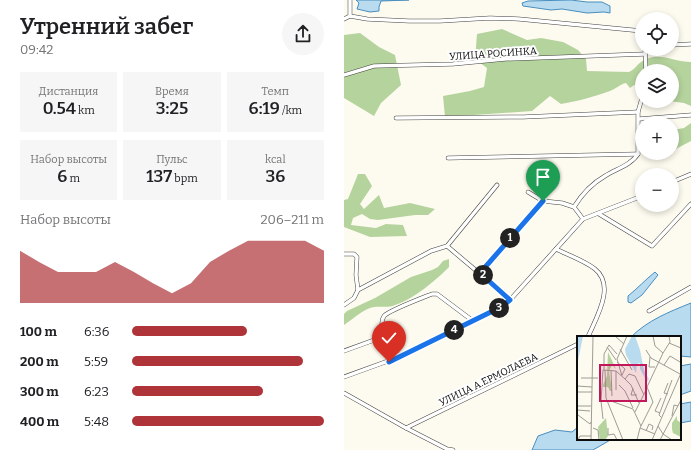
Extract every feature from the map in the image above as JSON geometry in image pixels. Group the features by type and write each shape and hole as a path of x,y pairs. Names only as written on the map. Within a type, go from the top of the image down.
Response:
{"street":[{"path":"350,0 350,16"},
{"path":"344,18 350,16 367,19 409,21 490,18 635,31"},
{"path":"679,45 691,44"},
{"name":"УЛИЦА РОСИНКА","path":"344,75 374,66 453,64 505,59 635,52"},
{"path":"638,116 639,108"},
{"path":"396,118 530,117 638,112"},
{"path":"678,116 691,115"},
{"path":"448,158 635,154"},
{"path":"574,207 580,196 590,186 635,158"},
{"path":"679,179 691,174"},
{"path":"358,290 430,251 447,246 497,185"},
{"path":"528,192 543,201 562,203 574,207 583,219"},
{"path":"344,377 400,357 501,307 510,300 583,219 635,199"},
{"path":"480,273 543,201"},
{"path":"599,214 652,246 691,204"},
{"path":"447,246 510,300"},
{"path":"556,249 594,268 603,279 605,287 604,297 588,336"},
{"path":"344,254 354,254 357,257 356,275 358,290 354,298 344,306"},
{"path":"649,311 691,287"},
{"path":"400,357 382,323 382,318 402,307 432,294 437,294 473,321"},
{"path":"344,351 388,334"},
{"name":"УЛИЦА А.ЕРМОЛАЕВА","path":"406,428 577,344"},
{"path":"344,393 406,428 447,449 453,450"}],"green space":[{"path":"502,29 527,40 541,38 563,42 578,50 586,59 587,71 629,72 635,68 635,86 630,88 626,83 622,84 603,93 561,104 550,96 532,111 445,117 443,96 484,87 487,68 475,59 477,34"},
{"path":"360,33 379,47 395,55 401,85 381,103 374,116 344,98 344,35"},
{"path":"653,57 691,62 691,106 679,102 679,64 638,64"},
{"path":"691,123 691,141 679,147 679,129 684,128"},
{"path":"358,174 365,174 372,186 360,204 364,209 379,195 384,208 410,203 435,209 428,215 415,215 378,220 370,219 362,214 353,218 351,225 376,228 386,224 403,225 407,236 370,237 344,227 344,200 348,199"},
{"path":"449,259 449,267 431,284 417,294 393,306 370,308 344,325 344,314 347,311 375,298 411,277 438,267 443,261"}],"water":[{"path":"356,0 409,0 381,1 379,11 370,12 357,9 359,3"},
{"path":"571,0 602,2 610,6 610,13 587,13 562,9 551,10 523,6 522,3 528,1"},
{"path":"655,272 658,275 642,295 631,303 628,302 628,296"},
{"path":"691,303 691,357 681,356 681,336 632,336 644,326 667,313"},
{"path":"691,364 691,391 681,395 681,366"},
{"path":"691,402 691,421 681,423 681,404"},
{"path":"577,428 577,440 610,440 593,450 532,450 538,436 555,430 572,432"}],"route":[{"path":"389,362 501,307 510,300 480,273 543,201"}]}
